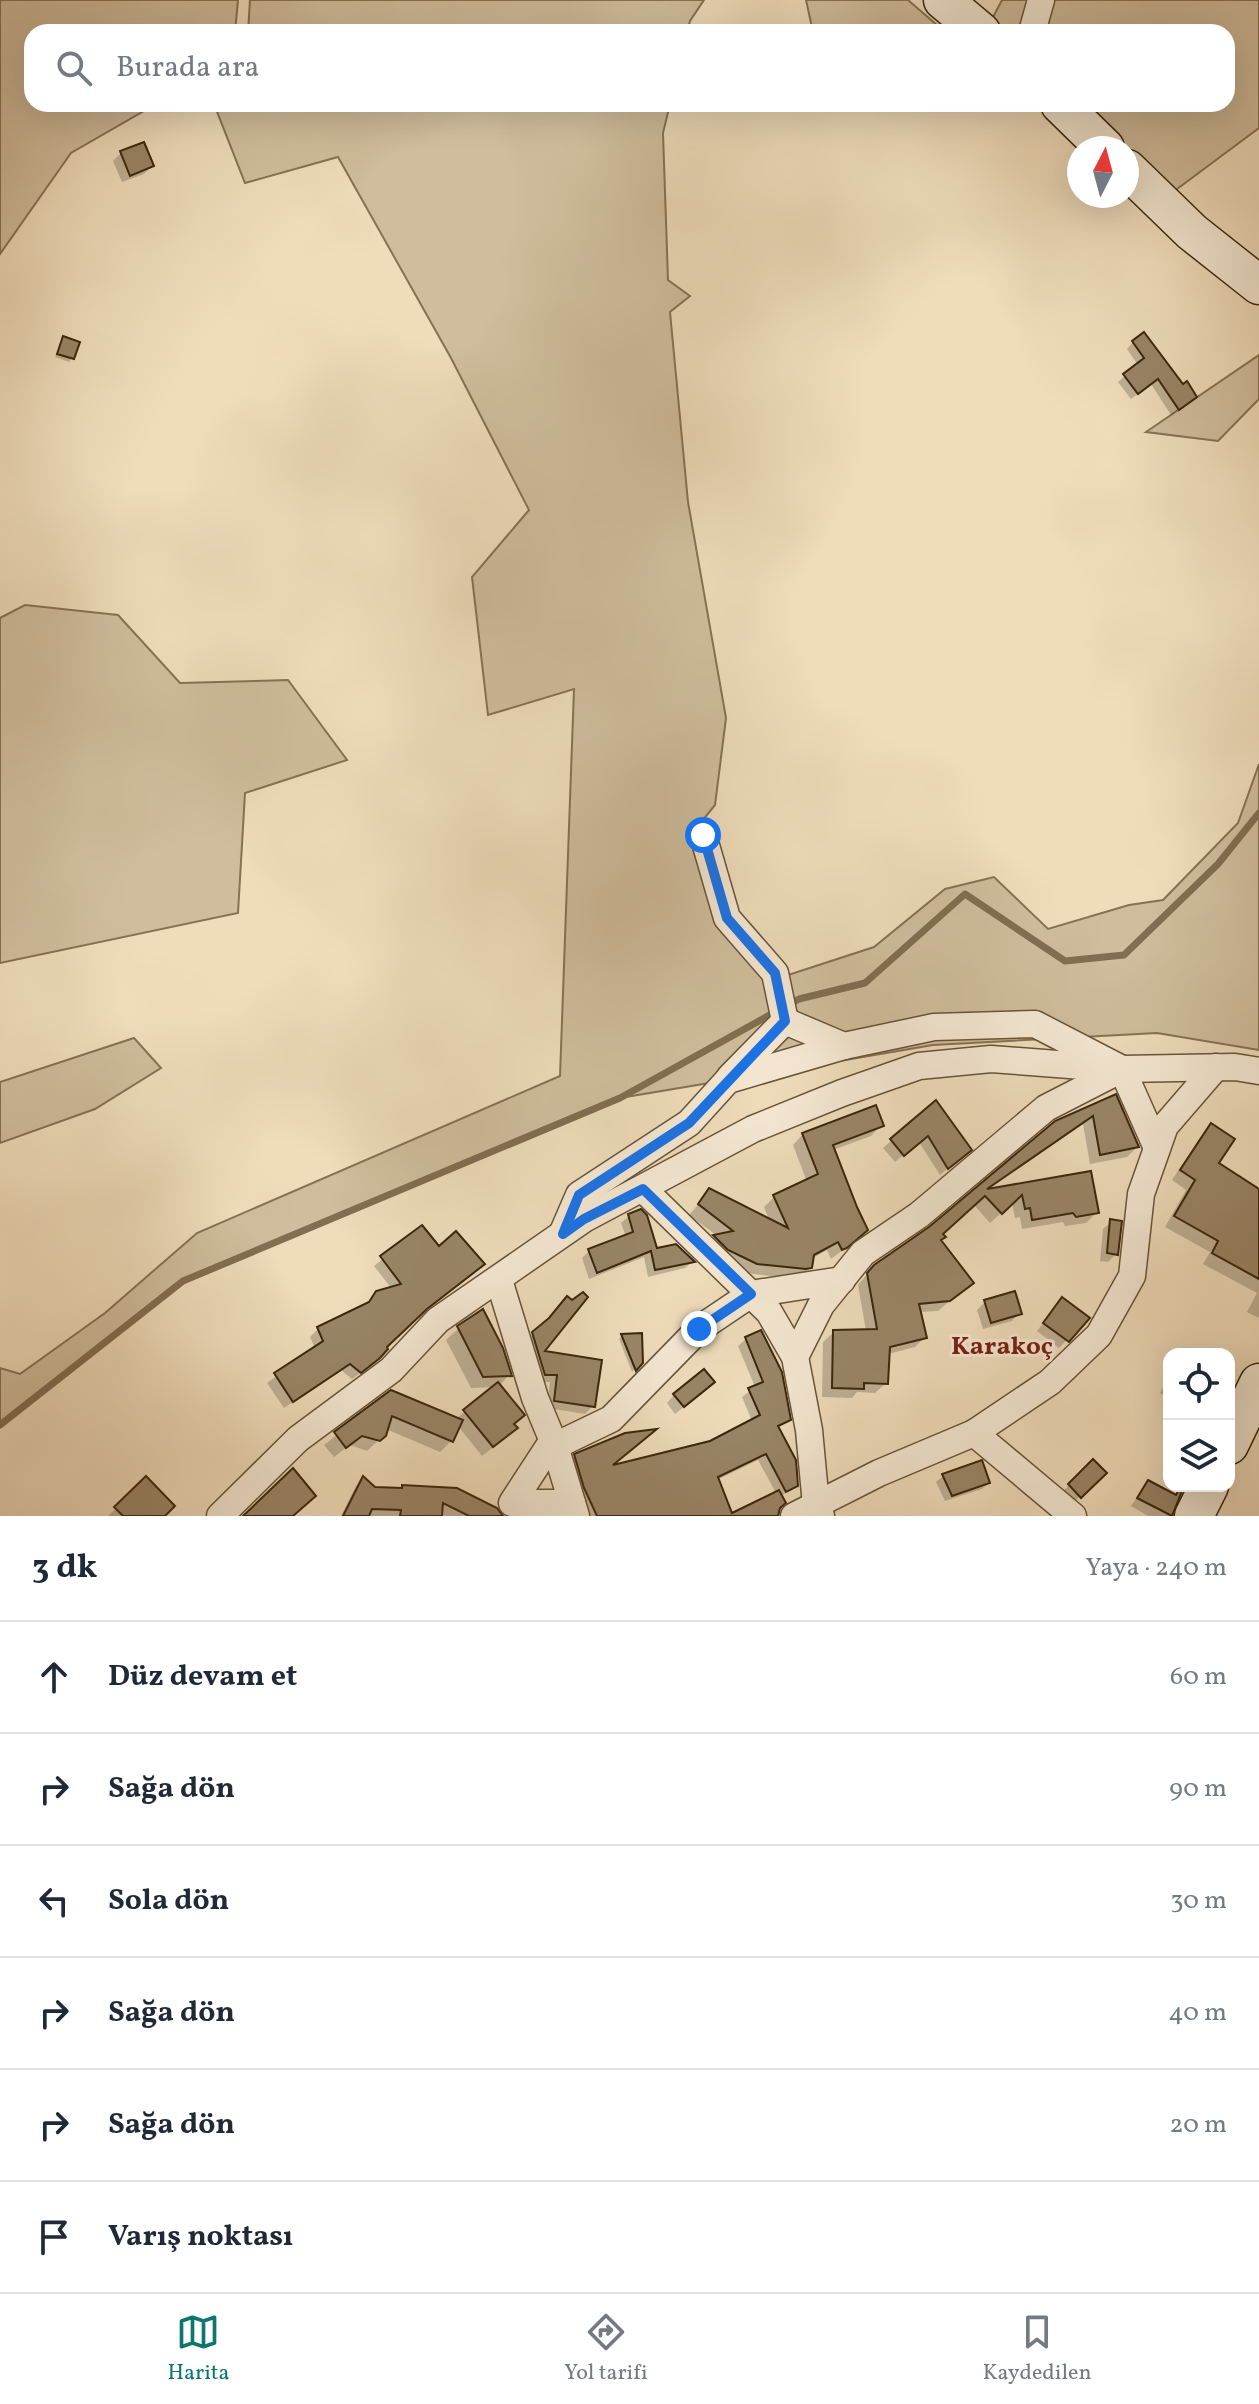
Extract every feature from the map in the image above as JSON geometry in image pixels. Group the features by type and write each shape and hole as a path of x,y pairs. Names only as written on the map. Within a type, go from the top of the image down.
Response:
{"street":[{"path":"943,0 972,24"},
{"path":"1034,24 1041,0"},
{"path":"1068,112 1093,136"},
{"path":"1139,181 1192,232 1259,285"},
{"path":"703,835 727,918 775,973 785,1021"},
{"path":"785,1021 844,1046"},
{"path":"563,1234 579,1195 689,1123 785,1021"},
{"path":"728,1080 844,1046 934,1027 1035,1024 1122,1069 1157,1148"},
{"path":"220,1516 298,1439 391,1370 438,1320 584,1219 753,1129 919,1066 991,1059 1122,1069 1216,1067 1259,1071"},
{"path":"643,1189 769,1312 795,1357 809,1430 811,1512 879,1473 974,1433 1050,1382 1099,1335 1132,1276 1141,1194 1165,1126 1216,1067"},
{"path":"795,1357 821,1305 863,1253 919,1215 1046,1108 1122,1069"},
{"path":"499,1280 535,1398 554,1443 574,1509 506,1510"},
{"path":"506,1510 554,1443 611,1419 699,1329 751,1294 842,1280"},
{"path":"1235,1433 1259,1383"},
{"path":"974,1433 1073,1516"},
{"path":"1194,1516 1206,1492"}],"shaded area":[{"path":"0,0 238,0 236,24 24,24 24,112 142,112 71,153 0,254"},
{"path":"250,0 704,0 689,24 248,24"},
{"path":"806,0 908,0 936,24 811,24"},
{"path":"1002,0 1032,0 1025,24 995,24 991,21"},
{"path":"1047,0 1259,0 1259,128 1173,192 1139,160 1139,136 1113,136 1088,112 1235,112 1235,24 1041,24"},
{"path":"217,112 668,112 663,133 668,280 690,296 670,312 688,502 726,718 715,805 689,837 718,926 767,978 774,1020 715,1082 620,1098 183,1281 0,1425 0,1368 20,1374 105,1313 197,1233 560,1076 574,689 488,715 472,577 529,510 451,358 338,157 245,183"},
{"path":"1259,355 1259,399 1218,441 1146,432"},
{"path":"25,605 118,615 180,683 288,680 347,760 245,793 238,913 0,963 0,618"},
{"path":"1259,764 1259,1050 1157,1033 933,1045 728,1080 785,1021 785,976 874,947 945,889 994,877 1048,929 1129,905 1163,900 1238,823"},
{"path":"134,1038 161,1068 95,1109 0,1143 0,1082"}],"building":[{"path":"144,142 154,166 130,176 120,151"},
{"path":"1144,332 1183,384 1187,381 1197,397 1179,410 1158,379 1138,394 1123,374 1144,358 1132,341"},
{"path":"63,336 80,342 74,359 57,354"},
{"path":"1116,1094 1139,1147 1100,1155 1093,1116 987,1189 1091,1171 1099,1213 1076,1217 1073,1213 1032,1220 1030,1208 1025,1209 1022,1195 1002,1214 985,1196 943,1234 946,1237 941,1240 974,1283 950,1301 919,1304 927,1338 890,1347 888,1384 864,1383 864,1389 832,1388 833,1330 877,1329 867,1273 874,1265 929,1227 1055,1121"},
{"path":"936,1100 972,1150 948,1169 928,1136 904,1156 890,1139"},
{"path":"876,1105 884,1126 833,1145 868,1230 847,1248 842,1250 838,1242 814,1255 812,1268 806,1269 757,1264 728,1250 713,1235 733,1231 698,1204 709,1188 788,1228 773,1195 818,1174 802,1133"},
{"path":"1211,1123 1235,1139 1219,1163 1259,1189 1259,1279 1212,1253 1218,1241 1174,1216 1195,1180 1180,1170"},
{"path":"641,1209 647,1215 657,1248 676,1244 695,1262 655,1270 651,1251 597,1273 588,1249 633,1232 628,1214"},
{"path":"1110,1219 1122,1221 1118,1255 1107,1253"},
{"path":"422,1225 439,1246 456,1231 485,1264 427,1309 387,1347 380,1358 361,1373 350,1364 293,1402 274,1373 323,1341 317,1327 369,1302 376,1291 401,1284 380,1256"},
{"path":"1015,1291 1022,1314 991,1323 984,1300"},
{"path":"583,1292 588,1297 545,1351 602,1360 595,1407 554,1401 557,1375 545,1375 532,1332 549,1318 567,1296 572,1300"},
{"path":"1062,1297 1090,1318 1069,1342 1043,1323"},
{"path":"483,1309 503,1348 512,1376 483,1377 457,1326"},
{"path":"761,1330 782,1372 791,1420 778,1426 796,1460 798,1486 786,1492 766,1454 718,1477 732,1513 779,1490 786,1503 780,1508 778,1516 597,1516 584,1488 574,1454 625,1433 657,1429 613,1465 710,1441 760,1415 748,1388 763,1382 745,1337"},
{"path":"642,1333 643,1363 636,1371 621,1334"},
{"path":"704,1369 715,1382 684,1407 673,1394"},
{"path":"498,1382 525,1415 514,1424 518,1428 493,1447 463,1410"},
{"path":"391,1390 463,1420 453,1442 392,1416 386,1436 380,1441 362,1436 346,1448 334,1432"},
{"path":"1093,1459 1107,1473 1081,1498 1068,1484"},
{"path":"982,1460 990,1483 952,1496 942,1474"},
{"path":"293,1468 316,1496 293,1516 243,1516"},
{"path":"146,1476 175,1506 165,1516 123,1516 114,1507"},
{"path":"363,1476 375,1487 457,1488 497,1508 503,1516 469,1516 443,1503 442,1516 400,1516 401,1510 372,1509 369,1516 343,1516"},
{"path":"1148,1480 1163,1488 1163,1492 1176,1495 1182,1492 1172,1516 1137,1498"}],"waterway":[{"path":"788,1005 799,999 865,983 965,894 1065,961 1124,955 1218,864 1259,813"},
{"path":"0,1425 183,1281 620,1098 777,1011"}],"district":[{"name":"Karakoç","path":"1002,1345"}],"route":[{"path":"699,1329 751,1294 643,1189 584,1219 563,1234 579,1195 689,1123 785,1021 775,973 727,918 703,835"}]}
